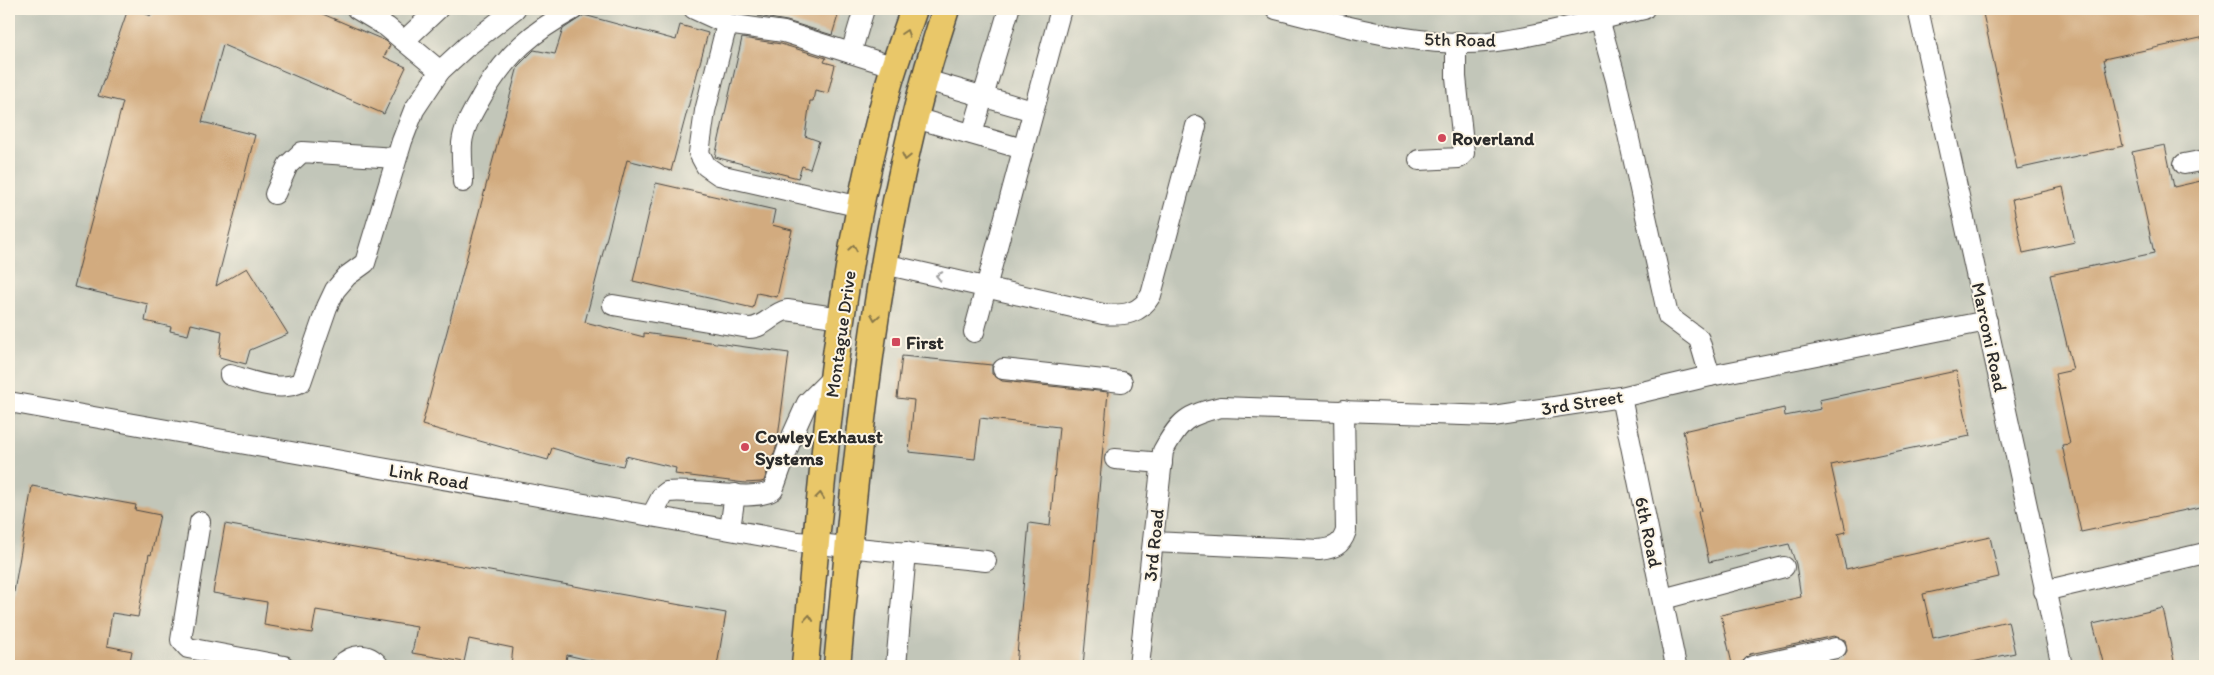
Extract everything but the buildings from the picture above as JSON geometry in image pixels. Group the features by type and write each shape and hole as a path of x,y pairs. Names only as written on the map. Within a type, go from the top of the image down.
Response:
{"main road":[{"name":"Montague Drive","path":"805,666 832,378 841,318 874,142 914,9"},
{"name":"Montague Drive","path":"837,666 866,376 884,264 915,118 946,9"}],"street":[{"path":"357,9 387,27 440,71"},
{"path":"404,41 438,9"},
{"path":"230,375 291,388 301,382 327,307 336,290 347,276 365,263 396,158 414,110 440,71 466,47 492,16 515,9"},
{"path":"463,182 462,143 470,115 498,69 548,23 574,9"},
{"path":"694,9 727,24 784,32 895,67"},
{"path":"851,53 864,9"},
{"path":"972,134 1009,9"},
{"path":"974,332 1061,9"},
{"name":"5th Road","path":"1276,9 1402,38 1456,42 1503,41 1644,9"},
{"name":"Marconi Road","path":"1918,9 2044,591 2062,666"},
{"path":"1600,19 1618,90 1668,316 1673,322 1687,328 1699,339 1710,376"},
{"path":"727,24 704,120 699,153 706,166 719,175 861,207"},
{"path":"1419,160 1459,158 1464,153 1456,77 1456,42"},
{"path":"926,80 1033,111"},
{"path":"915,118 1023,150"},
{"path":"884,264 1103,314 1121,316 1136,311 1146,304 1151,295 1196,126"},
{"path":"275,194 288,165 302,152 396,158"},
{"path":"2184,164 2205,160"},
{"path":"613,305 749,328 762,325 781,311 787,310 841,318"},
{"name":"3rd Street","path":"1176,427 1196,413 1221,407 1493,416 1621,397 1710,376 1987,321"},
{"path":"1003,369 1122,382"},
{"path":"652,516 662,496 668,492 757,496 766,495 773,490 793,434 807,403 832,378"},
{"name":"6th Road","path":"1621,397 1676,666"},
{"name":"Link Road","path":"9,402 816,544 986,561"},
{"path":"1153,542 1319,550 1334,548 1342,542 1346,531 1344,410"},
{"name":"3rd Road","path":"1139,666 1163,451 1176,427"},
{"path":"1115,459 1162,463"},
{"path":"730,529 735,494"},
{"path":"200,522 180,640 188,648 284,666"},
{"path":"896,666 906,552"},
{"path":"2044,591 2205,553"},
{"path":"1662,599 1784,567"},
{"path":"1754,666 1836,648"},
{"path":"340,666 346,660 360,655 368,657 379,666"}],"shaded area":[{"path":"9,9 2205,9 2205,666 9,666"}],"place":[{"name":"Roverland","path":"1442,138"},
{"name":"First","path":"896,342"},
{"name":"Cowley Exhaust Systems","path":"745,447"}]}
